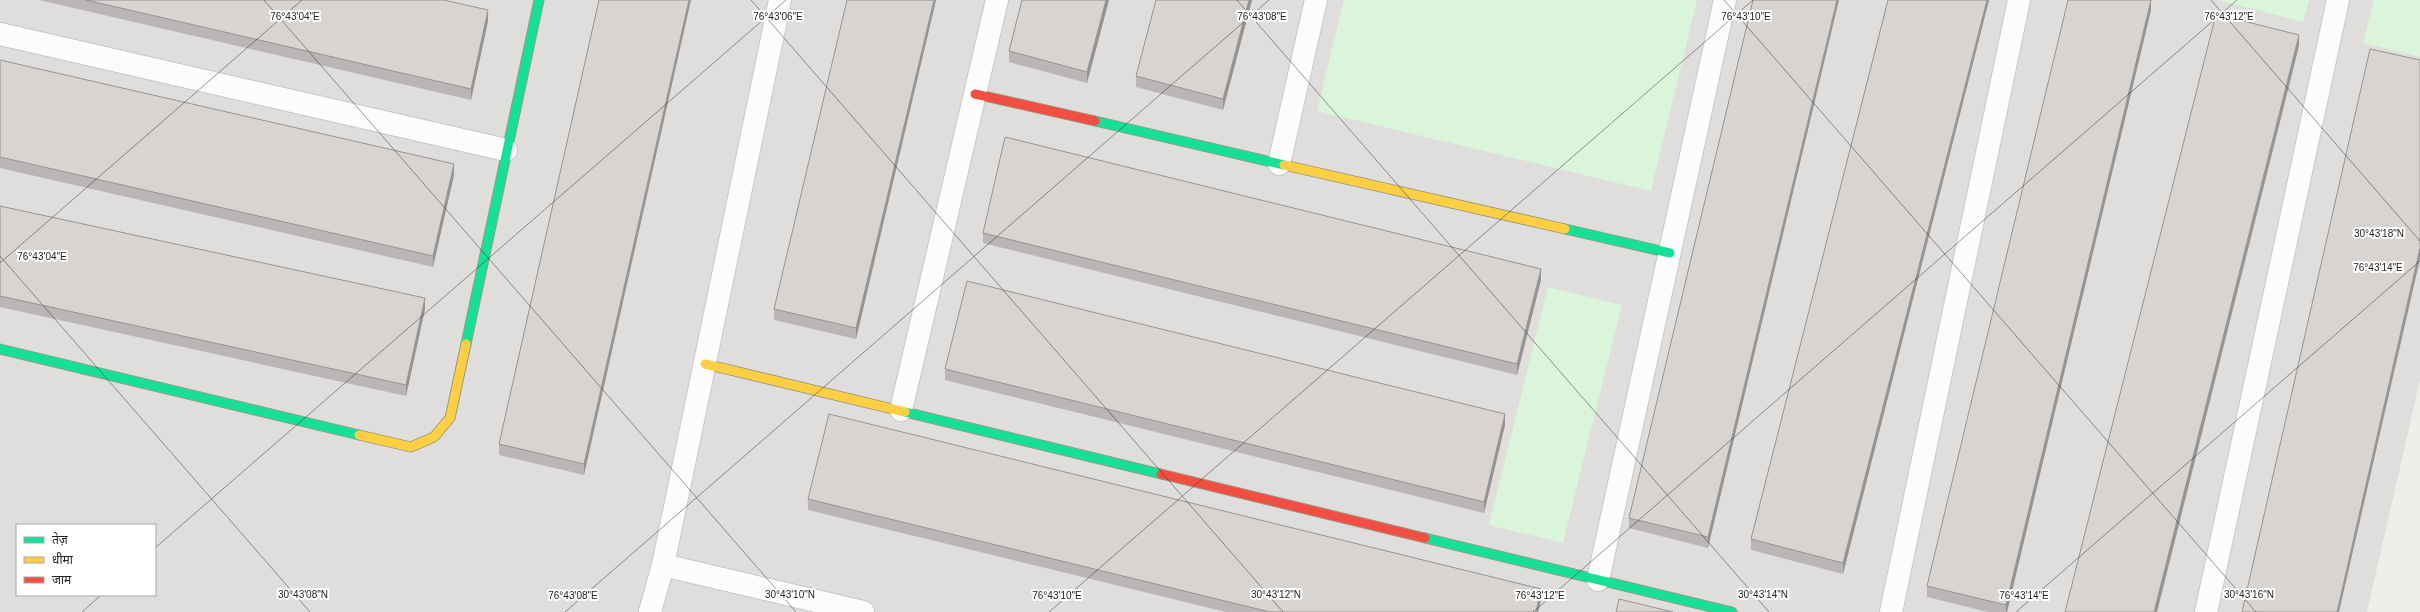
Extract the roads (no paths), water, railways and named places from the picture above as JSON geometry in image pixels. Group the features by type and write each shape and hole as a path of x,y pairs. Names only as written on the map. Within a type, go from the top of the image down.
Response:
{"street":[{"path":"0,349 411,447 432,440 440,433 450,418 539,0"},
{"path":"650,612 663,565 780,0"},
{"path":"901,410 997,0"},
{"path":"1279,164 1316,0"},
{"path":"1598,580 1725,0"},
{"path":"1891,612 2019,0"},
{"path":"2206,612 2338,0"},
{"path":"0,34 506,150"},
{"path":"975,94 1670,253"},
{"path":"705,364 901,410 1732,612"},
{"path":"663,565 863,612"}]}
